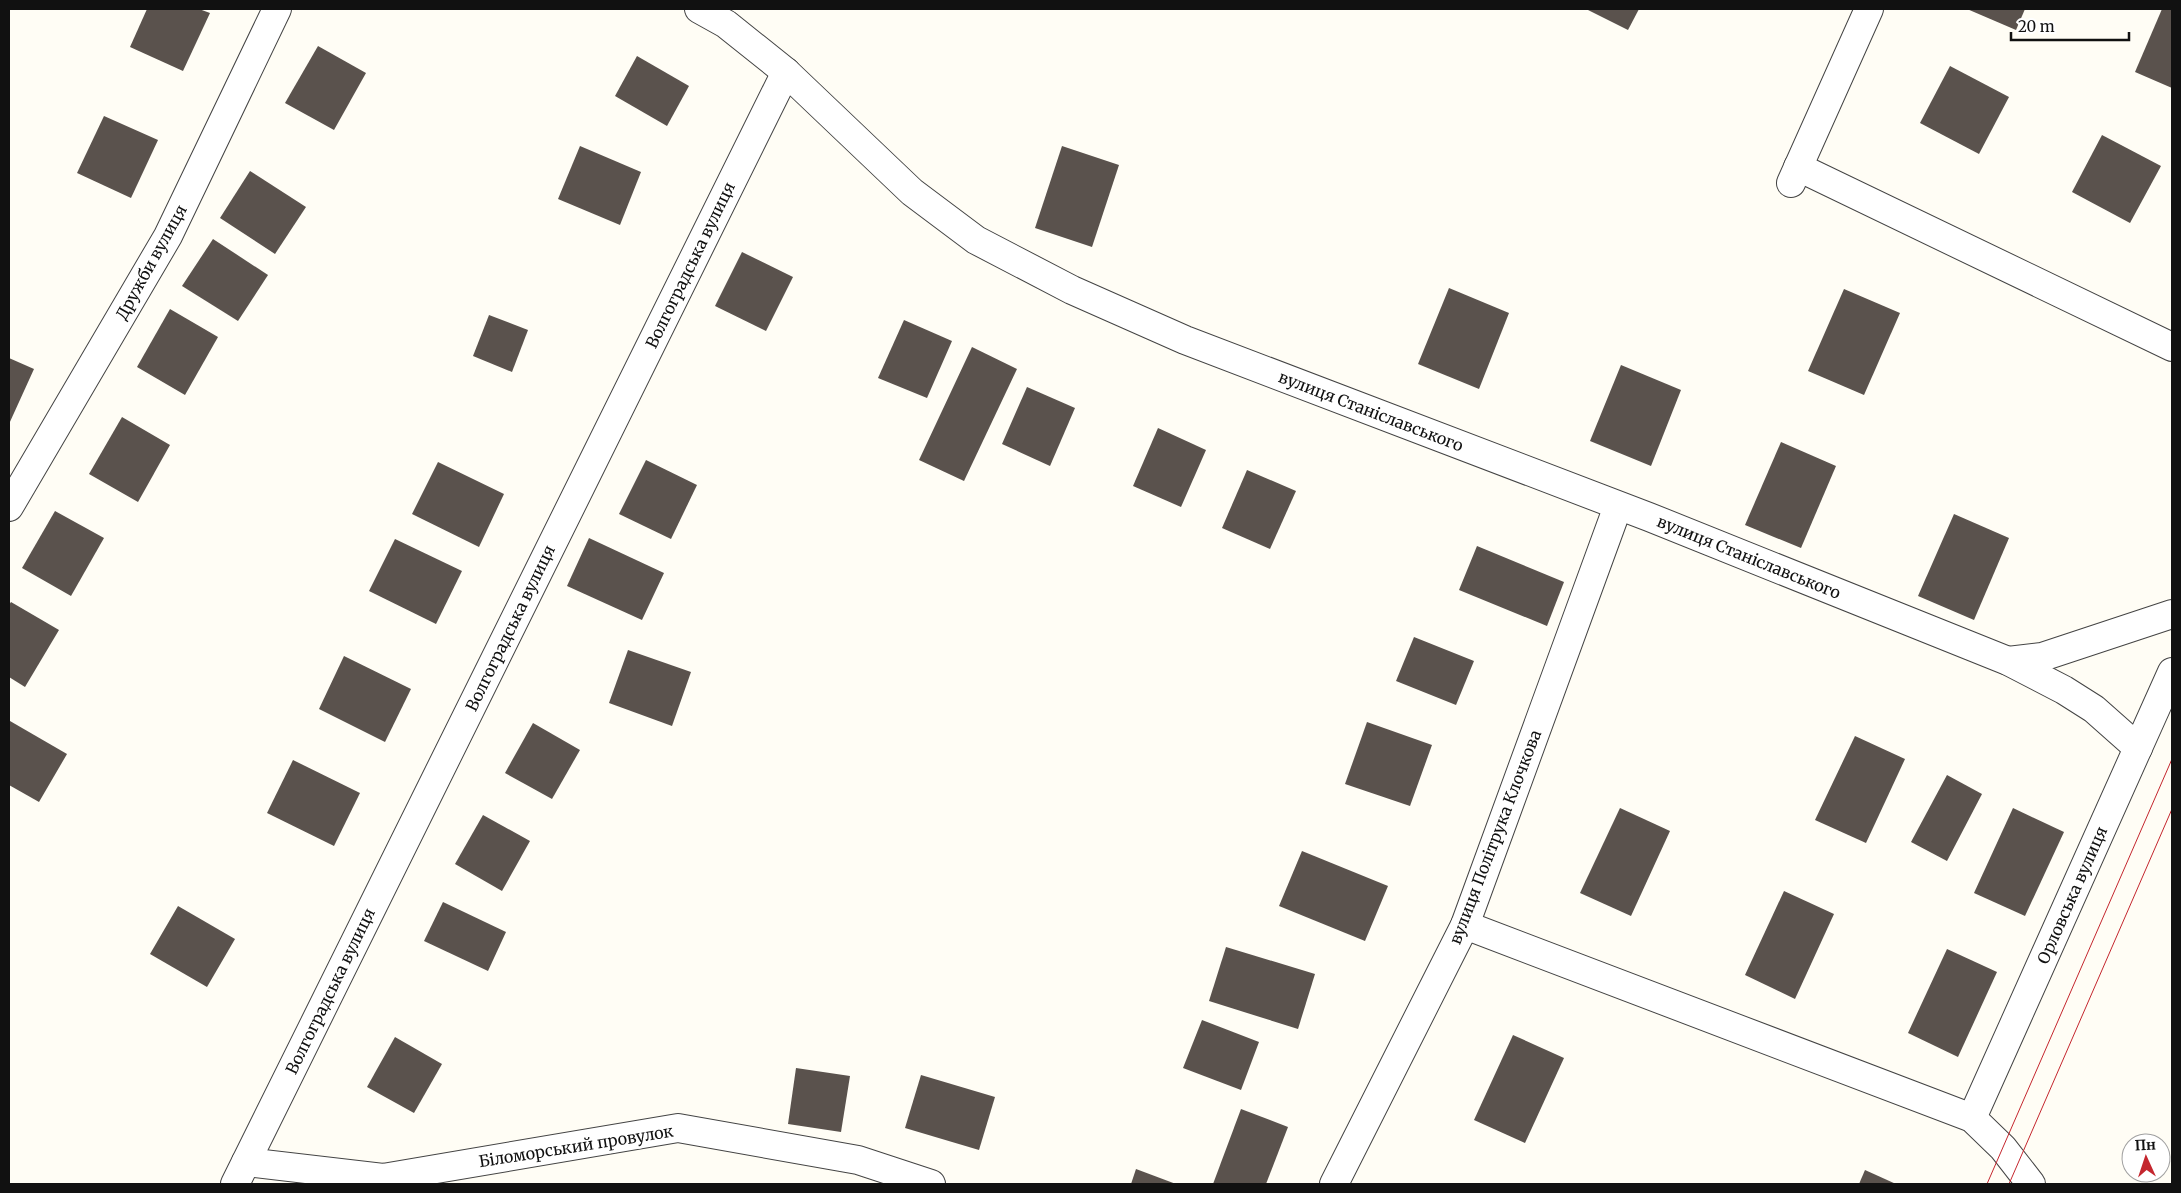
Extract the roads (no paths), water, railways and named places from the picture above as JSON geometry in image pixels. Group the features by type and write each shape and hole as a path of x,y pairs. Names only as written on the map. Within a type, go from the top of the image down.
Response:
{"street":[{"name":"Дружби вулиця","path":"9,507 168,236 277,9"},
{"name":"вулиця Станіславського","path":"698,9 726,24 786,72 912,192 976,240 1072,290 1184,340 1618,506 2008,661 2064,690 2094,709 2138,748"},
{"path":"1869,9 1794,176 2172,347"},
{"name":"Волгоградська вулиця","path":"240,1173 786,72"},
{"name":"вулиця Політрука Клочкова","path":"1334,1184 1464,925 1618,506"},
{"name":"вулиця Станіславського","path":"2008,661 2042,657 2172,614"},
{"name":"Орловська вулиця","path":"1972,1118 2172,672"},
{"path":"1464,925 1972,1118 2003,1148 2031,1184"},
{"name":"Біломорський провулок","path":"240,1173 383,1178 678,1128 858,1160 931,1184"}],"tram line":[{"path":"1987,1184 2172,759"},
{"path":"2009,1184 2172,809"}]}
